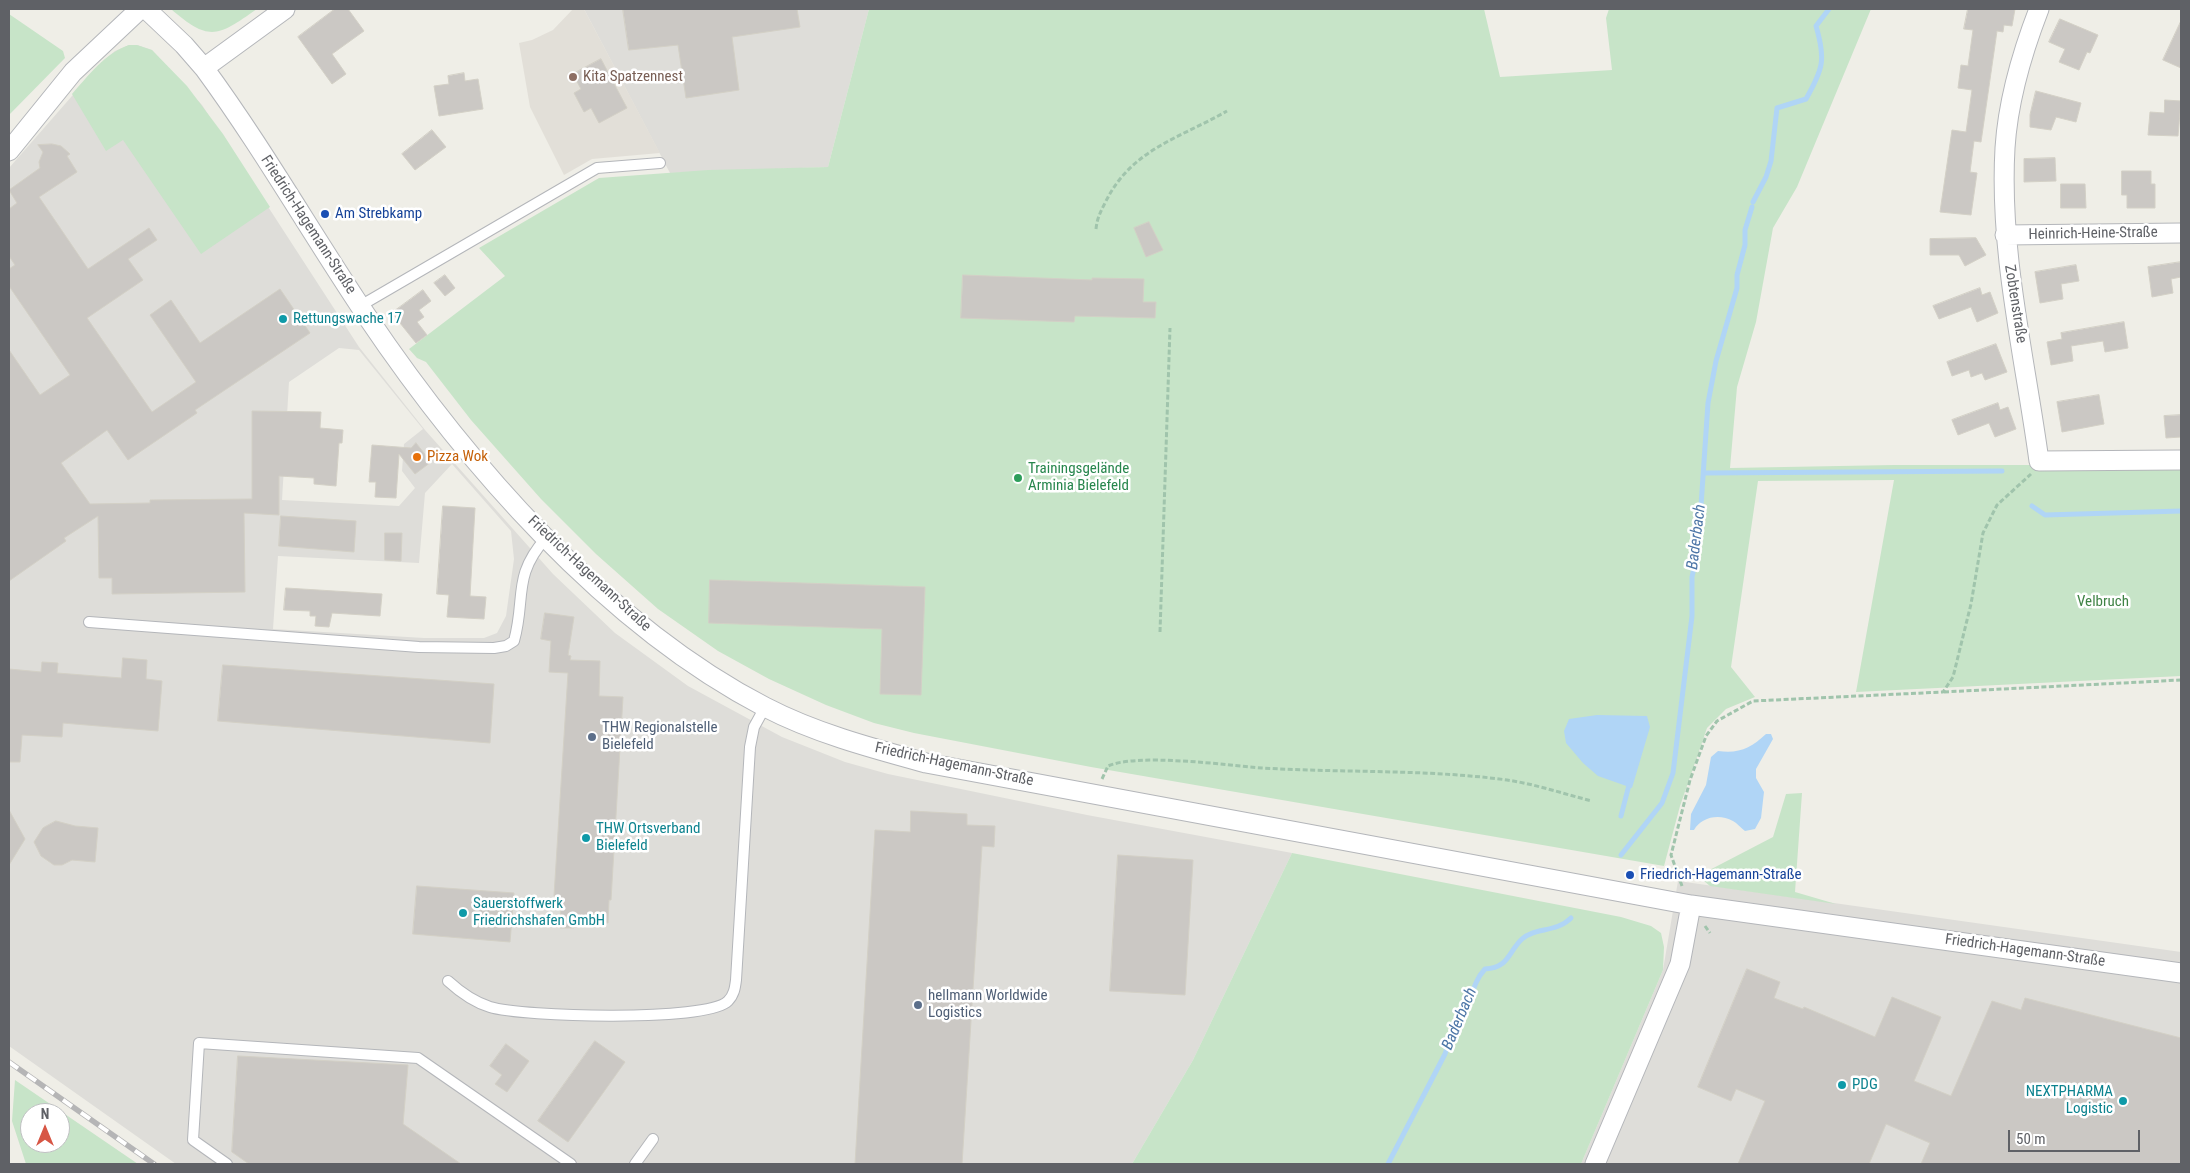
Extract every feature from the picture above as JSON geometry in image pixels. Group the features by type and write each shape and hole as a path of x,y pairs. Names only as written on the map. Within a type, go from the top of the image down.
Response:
{"street":[{"path":"9,151 73,72 140,9"},
{"name":"Friedrich-Hagemann-Straße","path":"146,9 184,45 204,68 360,306 412,379 463,445 546,538 621,608 695,664 765,707 866,747 926,763 1691,905 2181,973"},
{"path":"204,68 284,9"},
{"name":"Zobtenstraße","path":"2039,461 2005,235 2005,147 2010,105 2018,70 2040,9"},
{"name":"Heinrich-Heine-Straße","path":"2005,235 2181,233"},
{"path":"2039,461 2181,460"},
{"path":"1595,1164 1680,964 1691,905"}],"lane":[{"path":"360,306 597,168 660,163"},
{"path":"89,622 419,647 494,648 506,646 514,641 518,627 525,569 532,553 546,538"},
{"path":"448,981 465,995 489,1007 528,1014 583,1016 656,1014 715,1008 727,1002 734,992 736,980 750,747 754,727 765,707"},
{"path":"227,1164 193,1140 199,1043 418,1058 571,1164"},
{"path":"635,1164 653,1139"}],"path":[{"path":"1096,229 1097,218 1110,192 1124,172 1141,156 1227,111"},
{"path":"1160,632 1170,328"},
{"path":"1943,692 1953,677 1971,604 1983,533 1997,505 2030,477 2039,461"},
{"path":"1691,905 1671,855 1690,780 1706,736 1717,721 1753,701 2181,680"},
{"path":"1100,795 1103,774 1108,766 1119,761 1142,760 1269,768 1401,770 1509,780 1592,801"}],"shaded area":[{"name":"Kita Spatzennest","path":"573,9 584,9 660,153 592,159 564,175 530,107 519,43 532,40 553,30"},
{"path":"584,9 869,9 828,167 670,173"},
{"path":"129,45 137,45 152,50 202,105 359,347 425,430 553,574 615,633 688,686 782,737 845,762 888,774 1087,815 1292,853 1193,1060 1132,1164 176,1164 9,1046 9,168 100,64 115,51","holes":["339,348 359,350 423,429 404,444 402,471 415,488 399,506 282,500 289,382","452,464 511,531 514,559 506,616 497,633 484,638 424,638 273,629 278,556 419,563 425,493"]},
{"path":"1678,881 2181,952 2181,1164 1581,1164 1663,970"}],"green space":[{"path":"171,9 257,9 233,25 214,32 195,27"},
{"name":"Velbruch","path":"869,9 1484,9 1500,77 1612,70 1606,18 1609,9 1871,9 1797,187 1773,228 1756,322 1737,387 1730,468 1894,465 2181,465 2181,676 1856,692 1894,480 1758,481 1731,667 1755,697 1726,709 1707,728 1680,806 1664,866 1091,767 914,733 874,723 826,705 769,679 718,651 658,609 596,554 541,499 471,420 426,362 417,358 409,349 505,276 479,248 599,178 708,170 828,167"},
{"path":"9,14 63,51 65,58 9,115"},
{"path":"129,45 137,45 152,50 187,86 223,134 270,207 201,254 123,140 106,151 72,94 105,59"},
{"path":"1802,793 1795,892 1836,904 1710,886 1698,876 1773,837 1786,794"},
{"path":"1292,853 1621,917 1651,926 1661,933 1664,947 1663,970 1581,1164 1132,1164 1193,1060"},
{"path":"15,1080 49,1103 20,1103 20,1146 12,1121"},
{"path":"70,1118 138,1164 26,1164 22,1153 70,1153"}],"water":[{"path":"1597,715 1647,716 1650,727 1632,788 1598,776 1583,763 1566,743 1564,731 1569,719"},
{"path":"1766,734 1771,734 1773,739 1756,769 1756,778 1764,792 1761,818 1755,829 1745,831 1733,821 1716,817 1706,819 1694,830 1690,830 1691,814 1706,785 1711,757 1718,751 1732,752 1744,749"}],"building":[{"path":"335,9 348,9 364,31 332,54 346,74 332,84 298,37"},
{"path":"623,9 797,9 800,27 732,37 739,90 686,98 678,45 629,50"},
{"path":"1968,9 2015,9 2012,26 2004,25 2003,32 1997,31 1981,142 1974,141 1970,172 1977,173 1971,215 1940,212 1952,130 1966,132 1972,90 1958,88 1961,65 1968,66 1973,30 1964,29"},
{"path":"2060,19 2098,35 2090,53 2087,52 2079,70 2059,62 2065,49 2049,42"},
{"path":"2181,21 2181,68 2163,60"},
{"path":"601,59 627,108 599,123 591,108 584,112 574,93 581,89 573,74"},
{"path":"464,73 465,81 478,79 483,109 439,116 434,86 449,84 448,76"},
{"path":"2036,91 2081,103 2076,122 2056,117 2051,130 2030,127 2030,115"},
{"path":"2165,100 2181,101 2178,136 2148,135 2150,112 2164,113"},
{"path":"432,130 446,147 415,170 402,154"},
{"path":"52,144 61,146 70,154 67,156 77,172 39,197 88,269 149,228 157,240 128,259 143,280 87,318 152,412 196,382 150,315 171,300 200,343 280,289 310,333 195,410 197,413 128,460 107,430 61,463 90,504 150,503 150,500 252,499 252,411 321,412 320,428 343,430 342,443 339,443 336,486 314,484 314,478 279,476 279,515 244,513 245,592 112,594 112,578 99,578 98,516 64,538 66,541 9,581 9,350 40,395 70,375 9,286 9,269 15,265 9,256 9,209 17,203 9,190 40,168 39,162 43,152 38,145"},
{"path":"2055,158 2056,181 2024,182 2024,159"},
{"path":"2122,171 2151,171 2151,184 2155,184 2155,208 2127,208 2127,195 2122,195"},
{"path":"2061,184 2085,184 2086,208 2061,208"},
{"path":"1149,222 1163,250 1146,257 1134,228"},
{"path":"1976,238 1986,255 1965,266 1959,255 1930,255 1930,239"},
{"path":"2181,262 2181,277 2171,279 2173,293 2152,297 2148,267"},
{"path":"2076,265 2079,281 2061,284 2063,299 2040,303 2035,272"},
{"path":"445,275 455,288 445,296 434,283"},
{"path":"963,275 1092,280 1092,278 1144,279 1143,302 1156,302 1155,318 1075,316 1074,322 961,318"},
{"path":"1980,288 1982,295 1990,292 1998,313 1977,322 1971,307 1939,319 1933,306"},
{"path":"423,290 431,301 419,310 424,317 417,322 427,335 416,343 392,313"},
{"path":"2124,322 2128,348 2105,352 2103,341 2071,346 2073,361 2051,365 2047,342 2062,339 2061,333"},
{"path":"1996,344 2007,372 1985,380 1982,373 1971,377 1969,370 1952,376 1947,362"},
{"path":"2099,395 2104,424 2062,432 2057,402"},
{"path":"1998,403 2000,410 2008,407 2016,429 1995,437 1989,423 1958,435 1952,420"},
{"path":"2181,415 2181,437 2166,438 2164,416"},
{"path":"416,443 431,462 415,474 399,454 396,498 375,497 376,482 369,482 372,445 411,448"},
{"path":"443,506 475,508 470,596 486,597 484,619 447,617 449,595 437,594"},
{"path":"281,516 356,521 354,552 279,546"},
{"path":"385,533 402,533 401,561 385,560"},
{"path":"710,580 925,587 921,695 880,694 882,629 709,623"},
{"path":"286,588 382,594 380,616 332,613 329,627 315,626 316,616 310,616 310,611 284,610"},
{"path":"545,613 574,617 568,655 571,656 570,660 600,661 599,696 623,697 608,923 575,921 574,928 560,928 561,897 554,896 568,673 549,672 551,641 541,639"},
{"path":"123,658 147,660 146,679 162,681 158,731 63,723 62,737 22,735 20,762 9,762 9,669 41,672 42,662 58,663 57,673 121,678"},
{"path":"223,665 494,684 490,743 218,721"},
{"path":"9,810 25,839 9,865"},
{"name":"hellmann Worldwide Logistics","path":"911,811 967,814 967,825 995,826 994,847 982,846 962,1164 855,1164 875,830 910,832"},
{"path":"56,821 75,826 98,828 95,862 72,860 62,865 54,865 41,856 34,842 43,828"},
{"path":"1118,855 1193,860 1185,995 1110,991"},
{"name":"Sauerstoffwerk Friedrichshafen GmbH","path":"417,886 514,893 510,942 413,934"},
{"path":"1747,969 1780,982 1774,998 1803,1009 1804,1007 1875,1037 1892,997 1941,1017 1914,1081 1951,1096 1992,1001 2021,1010 2025,998 2181,1038 2181,1164 1921,1164 1930,1143 1886,1124 1869,1164 1738,1164 1765,1101 1736,1089 1731,1101 1698,1087"},
{"path":"595,1041 625,1062 568,1142 538,1121"},
{"path":"506,1044 529,1061 507,1092 495,1084 502,1075 490,1066"},
{"path":"238,1056 408,1065 403,1124 461,1164 249,1164 232,1152"}],"waterway":[{"name":"Baderbach","path":"1753,202 1766,177 1771,161 1777,108 1806,99 1816,80 1822,56 1816,26 1829,9"},
{"name":"Baderbach","path":"1621,855 1662,803 1673,773 1692,616 1692,577 1698,550 1708,403 1716,361 1737,288 1737,275 1745,245 1745,230 1752,207"},
{"path":"1704,473 2002,471"},
{"path":"2032,506 2045,515 2181,511"},
{"name":"Baderbach","path":"1621,816 1630,781"},
{"name":"Baderbach","path":"1388,1164 1445,1054 1481,974 1485,969 1499,966 1504,962 1517,944 1527,935 1559,926 1571,918"}],"railway":[{"path":"9,1062 154,1164"}],"place":[{"name":"Kita Spatzennest","path":"573,77"},
{"name":"Am Strebkamp","path":"325,214"},
{"name":"Rettungswache 17","path":"283,319"},
{"name":"Pizza Wok","path":"417,457"},
{"name":"Trainingsgelände Arminia Bielefeld","path":"1018,478"},
{"name":"THW Regionalstelle Bielefeld","path":"592,737"},
{"name":"THW Ortsverband Bielefeld","path":"586,838"},
{"name":"Friedrich-Hagemann-Straße","path":"1630,875"},
{"name":"Sauerstoffwerk Friedrichshafen GmbH","path":"463,913"},
{"name":"hellmann Worldwide Logistics","path":"918,1005"},
{"name":"PDG","path":"1842,1085"},
{"name":"NEXTPHARMA Logistic","path":"2123,1101"}]}
